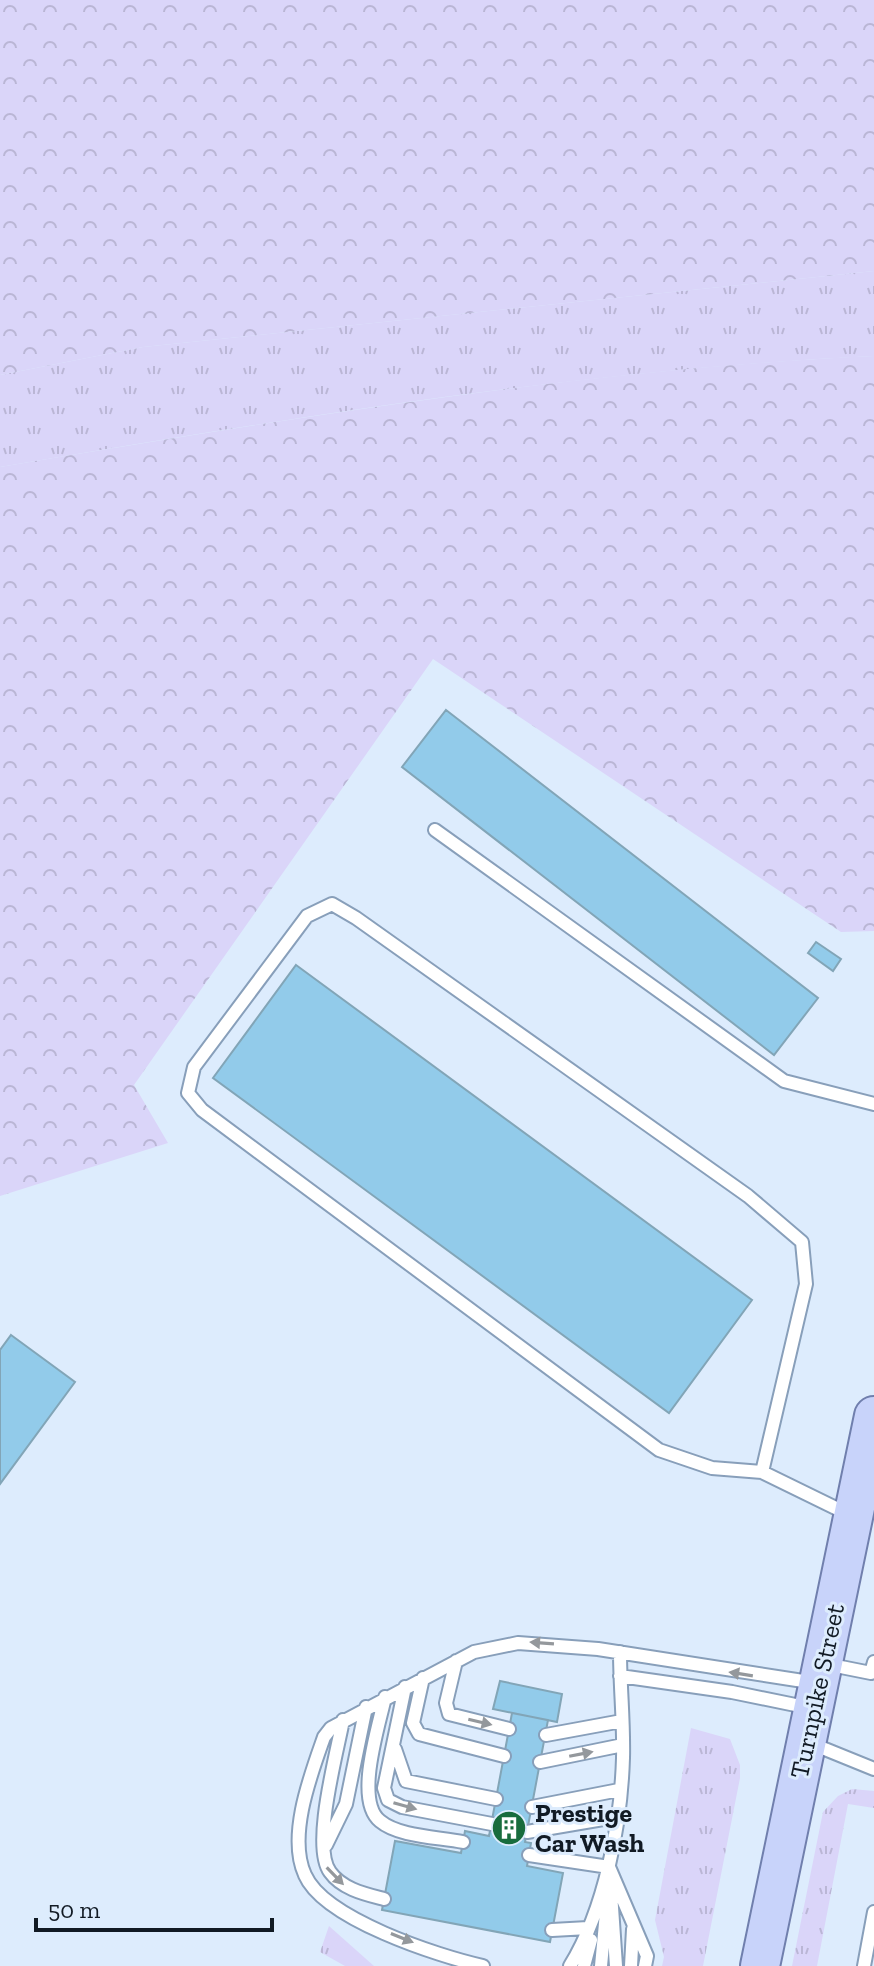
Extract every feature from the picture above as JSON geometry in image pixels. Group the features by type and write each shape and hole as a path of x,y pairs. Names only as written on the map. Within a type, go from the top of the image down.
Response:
{"main road":[{"name":"Turnpike Street","path":"760,1966 874,1416"}],"lane":[{"path":"435,830 784,1081 874,1104"},
{"path":"762,1472 806,1284 802,1242 748,1196 356,918 332,904 307,916 194,1067 188,1093 195,1101 659,1450 712,1468 762,1472 853,1516"},
{"path":"483,1966 466,1964 344,1912 321,1896 305,1876 300,1856 305,1794 324,1737 343,1720 456,1661 474,1652 518,1643 620,1652 738,1674 815,1699 874,1769"},
{"path":"601,1966 623,1745 620,1652"},
{"path":"456,1661 446,1703 449,1714 509,1729"},
{"path":"620,1676 732,1692 815,1699 871,1673 874,1662"},
{"path":"423,1678 413,1723 419,1734 504,1756"},
{"path":"405,1687 384,1788 388,1800 402,1807 492,1824"},
{"path":"385,1697 368,1787 370,1809 386,1824 463,1842"},
{"path":"323,1849 346,1804 366,1707"},
{"path":"343,1720 323,1849 326,1866 337,1880 357,1891 384,1899"},
{"path":"546,1735 622,1721"},
{"path":"393,1742 406,1781 496,1799"},
{"path":"540,1762 623,1745"},
{"path":"532,1807 619,1790"},
{"path":"527,1832 615,1817"},
{"path":"529,1855 609,1867"},
{"path":"609,1867 647,1956 645,1966"},
{"path":"570,1966 588,1928 609,1867"},
{"path":"584,1966 609,1867"},
{"path":"609,1867 616,1966"},
{"path":"864,1966 874,1912"},
{"path":"631,1966 633,1921"},
{"path":"552,1930 588,1928"}],"green space":[{"path":"0,0 874,0 874,271 143,347 0,375"},
{"path":"874,271 874,356 654,372 545,384 326,414 0,467 0,375 143,347"},
{"path":"874,356 874,931 841,932 433,659 134,1085 168,1143 0,1196 0,467 326,414 545,384 655,372"},
{"path":"691,1728 730,1739 740,1765 740,1778 703,1966 662,1966 664,1957 655,1920"},
{"path":"852,1789 874,1791 874,1808 848,1804 817,1966 792,1966 823,1812 838,1796"},
{"path":"329,1926 374,1966 345,1966 320,1952"}],"building":[{"path":"446,710 818,998 774,1055 402,767"},
{"path":"816,942 841,959 833,971 808,953"},
{"path":"296,965 752,1300 669,1413 213,1078"},
{"path":"11,1335 75,1382 0,1484 0,1350"},
{"path":"500,1681 562,1694 557,1722 493,1709"},
{"name":"Prestige Car Wash","path":"512,1713 548,1720 525,1842 531,1843 527,1866 563,1873 550,1942 382,1910 395,1841 461,1853 465,1831 489,1836"}],"place":[{"name":"Prestige Car Wash","path":"509,1828"}]}
